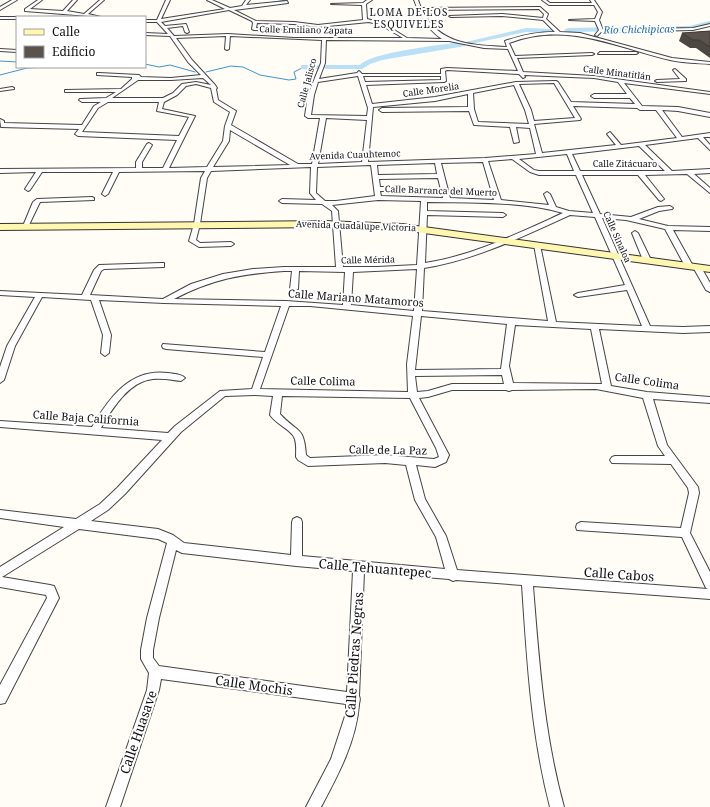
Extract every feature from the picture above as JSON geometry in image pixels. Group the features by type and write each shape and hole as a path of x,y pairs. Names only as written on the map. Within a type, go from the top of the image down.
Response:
{"main road":[{"name":"Avenida Guadalupe Victoria","path":"0,227 197,224 337,224 422,228 710,269"}],"street":[{"path":"0,9 15,0"},
{"path":"40,0 25,10 64,12 94,16"},
{"path":"64,12 75,0"},
{"path":"86,14 102,0"},
{"path":"158,21 168,0"},
{"path":"209,0 254,22 294,22 318,26 370,21"},
{"path":"243,7 248,0"},
{"path":"333,4 364,4 370,0"},
{"path":"416,0 424,18 438,34 449,40"},
{"path":"544,0 549,4 595,4"},
{"path":"592,0 600,13 597,20 601,30"},
{"path":"146,22 243,7 287,2"},
{"path":"364,4 365,20 386,26 406,39"},
{"path":"420,9 539,8 546,14 544,19"},
{"path":"451,16 502,15 544,19 558,33"},
{"path":"0,18 16,18"},
{"path":"571,20 597,20"},
{"path":"158,21 214,88 216,101 233,111 228,126 226,141 208,170 203,184 197,224 192,241 193,243 202,245 230,244"},
{"path":"254,22 254,28 280,30"},
{"path":"164,27 185,25 187,32"},
{"path":"601,30 693,29 710,25"},
{"path":"595,38 601,30"},
{"path":"540,156 528,110 516,82 523,78 522,73 508,41 523,36 558,33 580,34 678,61 710,63"},
{"name":"Calle Emiliano Zapata","path":"146,34 172,36 228,35 294,40 449,40 484,47 510,48"},
{"path":"227,49 228,35"},
{"name":"Calle Jalisco","path":"324,39 323,63 311,95 308,115 310,117 323,118 369,118"},
{"path":"0,50 16,51"},
{"path":"600,53 648,52"},
{"path":"515,58 592,54"},
{"name":"Calle Minatitlán","path":"443,75 443,70 445,69 594,77 710,93"},
{"path":"633,82 684,80 675,70"},
{"path":"359,74 371,108 365,164"},
{"path":"317,81 359,74 443,75 444,81 362,84"},
{"path":"100,77 171,79 204,76"},
{"path":"138,78 94,108 91,117 78,134 181,138"},
{"path":"620,81 638,106"},
{"name":"Calle Morelia","path":"371,108 435,99 516,82 556,82 570,104"},
{"path":"165,170 192,116 159,110 164,100 186,84 196,83 214,88"},
{"path":"0,90 12,88"},
{"path":"67,91 122,90"},
{"path":"470,92 471,109 475,124 477,125 512,126 576,120 577,118 570,104 678,109 710,115"},
{"path":"594,96 632,96"},
{"path":"82,100 164,100"},
{"path":"371,108 471,109"},
{"path":"658,109 681,139"},
{"path":"323,118 315,165 313,192 317,198 335,211 340,269"},
{"path":"0,124 83,127"},
{"path":"228,126 297,166"},
{"path":"512,126 516,142"},
{"path":"610,134 620,147"},
{"name":"Avenida Cuauhtemoc","path":"0,171 208,170 485,160 569,153 710,135"},
{"path":"699,136 710,148"},
{"path":"641,144 670,173"},
{"path":"139,170 139,162 149,145"},
{"name":"Calle Sinaloa","path":"569,153 616,255 647,328"},
{"name":"Calle Zitácuaro","path":"514,158 532,171 539,173 670,173 710,171"},
{"path":"485,160 498,202"},
{"path":"437,162 447,200"},
{"path":"374,163 378,198"},
{"path":"28,189 41,170"},
{"path":"105,194 117,170"},
{"path":"688,172 710,191"},
{"path":"640,173 661,199"},
{"path":"376,177 441,176"},
{"path":"377,189 393,189"},
{"path":"546,194 554,208"},
{"name":"Calle Barranca del Muerto","path":"282,201 324,203 378,198 498,202 554,208 569,213 632,219 668,228 710,230"},
{"path":"26,226 36,202 39,200 92,199"},
{"name":"Calle de La Paz","path":"278,392 275,415 299,434 301,457 308,462 385,459 435,463 440,461 444,455 413,395 411,373 417,313 424,199"},
{"path":"632,219 658,209 670,208"},
{"name":"Calle Mérida","path":"164,301 199,284 238,273 262,269 349,269 420,266 470,252 505,240 569,213"},
{"path":"423,214 503,215"},
{"path":"668,228 710,290"},
{"path":"635,233 647,260"},
{"path":"537,244 553,325"},
{"path":"85,297 98,270 102,267 160,265"},
{"path":"294,289 296,269"},
{"path":"347,306 349,269"},
{"path":"578,295 629,287"},
{"name":"Calle Mariano Matamoros","path":"0,293 164,301 286,303 347,306 553,325 683,330 710,328"},
{"path":"0,380 4,354 40,295"},
{"path":"94,298 107,335 105,353"},
{"path":"255,392 286,303"},
{"path":"509,388 506,372 511,322"},
{"path":"594,326 607,387"},
{"path":"166,346 268,355"},
{"path":"411,373 506,372"},
{"path":"95,431 116,398 140,380 151,376 181,378"},
{"name":"Calle Colima","path":"0,573 104,507 121,492 170,437 219,395 228,392 413,395 428,394 452,387 607,387 647,395 710,400"},
{"path":"647,395 659,439 672,460 693,487 694,493 685,533 706,566 710,584"},
{"name":"Calle Baja California","path":"0,424 170,437"},
{"path":"615,460 672,460"},
{"path":"410,461 420,500 442,536 454,576"},
{"name":"Calle Tehuantepec","path":"0,514 158,534 182,548 296,561 454,576 527,581"},
{"path":"296,561 297,522"},
{"path":"581,528 685,533"},
{"path":"155,672 148,659 147,650 153,618 173,542"},
{"name":"Calle Piedras Negras","path":"313,807 342,748 349,726 354,699 359,567"},
{"path":"527,581 542,744 548,779 557,807"},
{"name":"Calle Cabos","path":"527,581 710,594"},
{"path":"0,582 50,590 52,598 0,698"},
{"name":"Calle Mochis","path":"155,672 354,699"},
{"name":"Calle Huasave","path":"113,807 153,690 155,672"}],"building":[{"path":"710,31 710,47 699,40 693,40 682,33"}],"waterway":[{"path":"274,2 287,0"},
{"name":"Río Chichipicas","path":"568,30 689,28 710,23"},
{"name":"Río Chichipicas","path":"470,42 526,30 552,31"},
{"name":"Río Chichipicas","path":"326,67 362,67 367,62 381,58 462,44"},
{"path":"0,61 16,62"},
{"path":"146,64 159,67 170,65 195,72"},
{"path":"206,72 231,66 243,67 260,75 289,80 296,79 294,72 304,67"},
{"name":"Río Chichipicas","path":"304,67 317,67"},
{"path":"0,75 27,68"}],"district":[{"name":"LOMA DE LOS ESQUIVELES","path":"409,18"}]}
